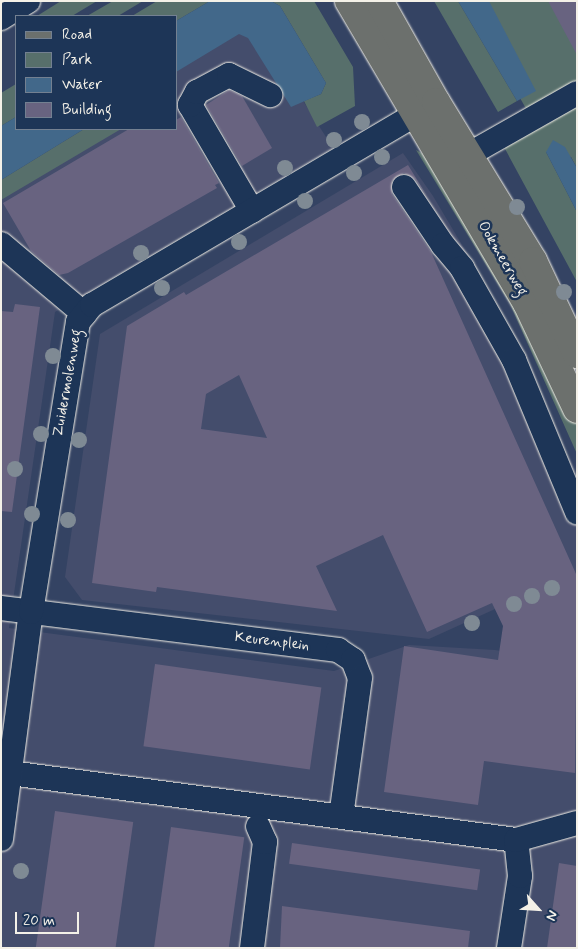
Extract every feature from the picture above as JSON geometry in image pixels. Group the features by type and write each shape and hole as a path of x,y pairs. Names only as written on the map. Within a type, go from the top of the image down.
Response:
{"main road":[{"name":"Ookmeerweg","path":"349,1 426,109 468,155 533,261 577,354"},
{"name":"Ookmeerweg","path":"379,1 426,109 527,303 577,409"}],"street":[{"path":"1,18 23,3"},
{"path":"252,211 190,105 197,92 229,74 270,95"},
{"path":"468,155 577,93"},
{"name":"Zuidermolenweg","path":"1,839 31,612 74,337 84,314 92,305 426,109"},
{"path":"404,187 425,216 442,245 462,268 514,360 577,512"},
{"path":"1,244 84,314"},
{"name":"Keurenplein","path":"1,608 338,650 354,660 360,678 341,816"},
{"path":"10,773 259,816 341,816 516,840 577,823"},
{"path":"238,926 250,837 259,816"},
{"path":"252,948 265,842 259,816"},
{"path":"509,948 520,876 516,840"}],"shaded area":[{"path":"234,23 258,30 333,148 55,312 9,628 334,671 409,645 495,650 577,662 577,948 1,948 1,194 91,130 178,130 178,58"},
{"path":"403,153 433,196 484,282 552,424 577,488 577,572 429,639 82,600 65,577 100,334"}],"green space":[{"path":"61,1 97,1 74,15 39,15"},
{"path":"113,1 143,1 120,15 89,15"},
{"path":"157,1 210,1 178,20 178,15 134,15"},
{"path":"271,1 314,1 353,67 355,106 317,127 304,101 321,94 326,83 280,6"},
{"path":"434,1 458,1 517,101 498,112"},
{"path":"465,1 577,1 577,168 571,157 546,152 577,212 577,282 504,147 537,128"},
{"path":"15,85 15,118 1,126 1,93"},
{"path":"82,130 119,130 1,200 1,180"},
{"path":"416,150 431,158 563,391 577,424 577,454 510,304"}],"water":[{"path":"210,1 271,1 280,6 326,83 321,94 291,107 248,38 239,34 178,71 178,20"},
{"path":"458,1 489,1 536,91 517,101"},
{"path":"15,118 15,130 82,130 1,180 1,126"},
{"path":"553,140 565,147 577,168 577,212 546,152"}],"building":[{"path":"548,1 577,1 577,55"},
{"path":"229,90 242,96 272,148 242,166 206,105"},
{"path":"181,117 219,183 215,185 217,188 68,273 59,275 31,251 3,203 127,130 178,130 178,119"},
{"path":"408,165 427,196 415,179 404,173 392,181 392,194 431,252 577,576 575,773 484,761 478,805 384,792 404,646 498,660 503,626 492,603 427,632 383,535 316,566 337,611 157,587 156,592 92,583 127,326 184,292 186,295","holes":["239,375 267,438 201,429 206,394"]},
{"path":"15,304 40,307 12,512 1,511 1,311 13,312"},
{"path":"155,664 321,687 310,770 143,746"},
{"path":"55,811 133,822 116,948 36,948"},
{"path":"171,827 244,837 229,948 154,948"},
{"path":"292,843 480,869 477,890 289,864"},
{"path":"559,863 577,866 577,948 547,948"},
{"path":"282,906 470,931 468,948 280,948"}]}
